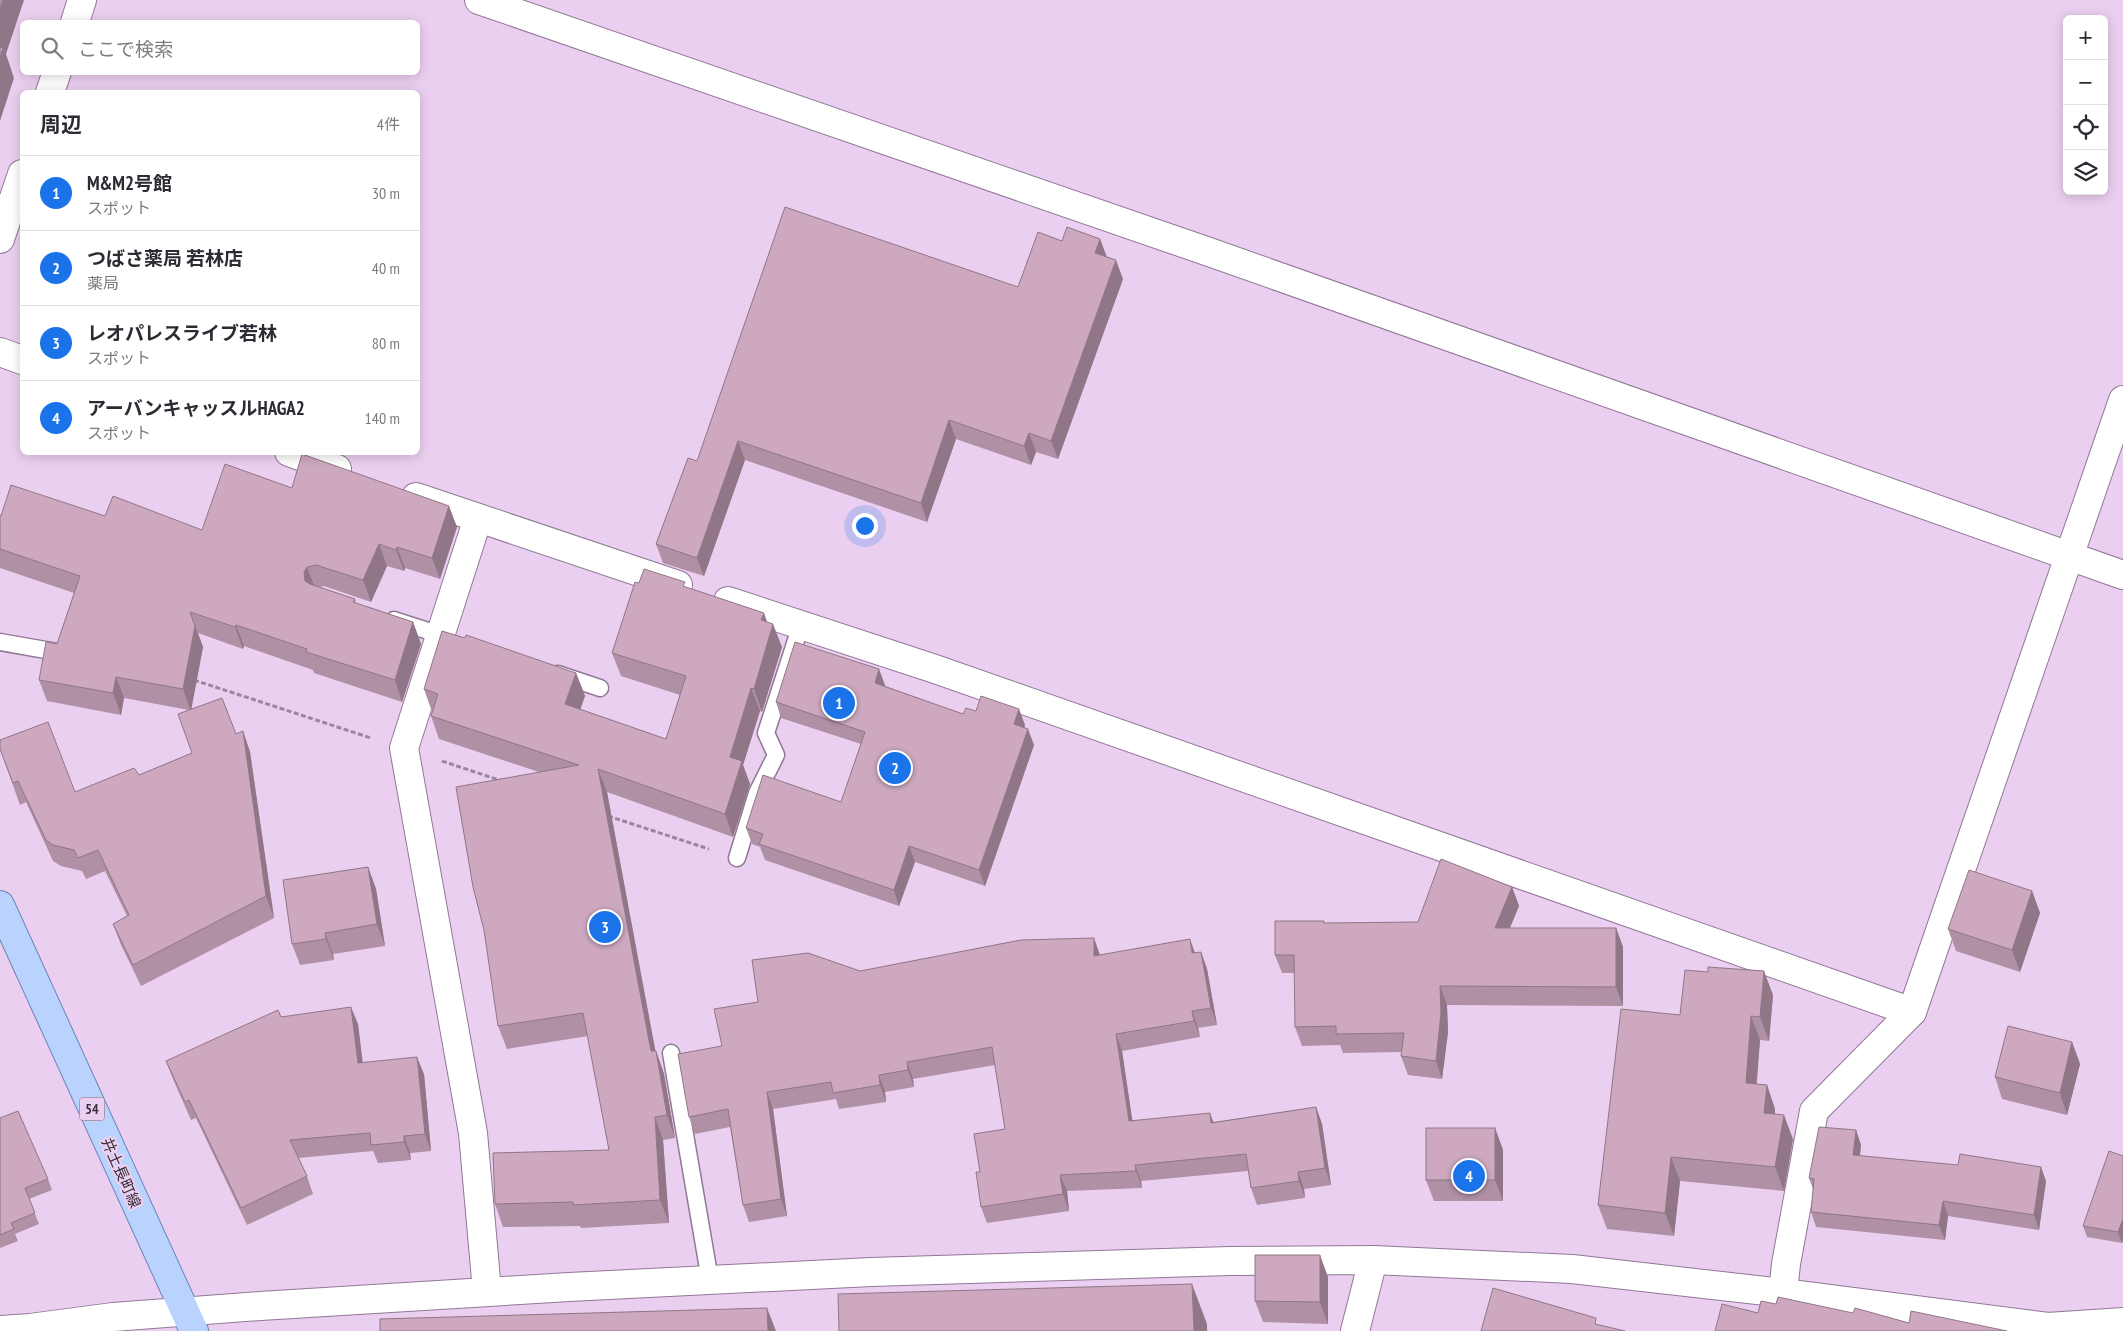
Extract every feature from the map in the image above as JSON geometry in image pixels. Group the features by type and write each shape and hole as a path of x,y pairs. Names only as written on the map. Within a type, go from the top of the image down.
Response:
{"main road":[{"name":"井土長町線","path":"0,905 189,1322"}],"street":[{"path":"76,20 82,0"},
{"path":"479,0 1212,253 2123,575"},
{"path":"51,90 56,75"},
{"path":"0,239 20,180"},
{"path":"0,352 20,359"},
{"path":"1783,1293 1786,1264 1814,1112 1912,1012 2123,400"},
{"path":"297,455 361,478"},
{"path":"388,487 801,626 935,669 1912,1012"},
{"path":"478,518 450,638 404,748 473,1133 487,1291"},
{"path":"0,1330 114,1317 189,1322 487,1291 871,1272 1170,1263 1373,1260 1572,1269 1783,1293 2048,1327 2118,1326"},
{"path":"1354,1331 1373,1260"}],"lane":[{"path":"376,614 450,638"},
{"path":"737,858 757,793 776,755 766,733 801,626"},
{"path":"0,642 57,652"},
{"path":"544,669 600,688"},
{"path":"671,1053 710,1280"}],"path":[{"path":"192,679 506,782"},
{"path":"608,816 737,858"}],"building":[{"path":"0,47 3,48 0,58"},
{"path":"785,207 1018,287 1038,232 1062,241 1067,227 1100,239 1095,253 1116,260 1051,441 1029,433 1024,446 949,420 921,503 738,441 697,558 656,544 688,458 697,461"},
{"path":"302,455 305,455 449,506 432,558 397,547 396,550 379,544 363,580 316,565 307,567 304,572 305,581 310,584 355,599 353,602 413,622 395,680 306,652 307,649 236,625 235,627 190,612 195,626 183,689 116,677 113,693 39,680 46,642 57,644 80,576 0,549 0,515 11,485 105,516 113,496 202,530 225,464 292,488"},
{"path":"644,569 685,582 683,586 764,613 761,620 773,624 754,689 751,688 730,757 742,761 725,814 598,769 651,1051 656,1051 667,1115 655,1117 660,1200 573,1205 573,1202 495,1204 493,1153 609,1150 583,1013 498,1026 484,930 473,887 456,787 579,765 431,716 438,694 424,689 442,631 465,638 466,635 576,673 565,704 666,739 686,676 612,653 635,582 639,583"},
{"path":"795,642 879,669 875,683 963,714 966,708 976,711 981,696 1019,709 1014,724 1028,729 979,870 909,846 894,890 759,844 763,834 746,828 763,775 841,802 865,732 776,702"},
{"path":"222,698 236,734 243,731 266,896 133,965 113,924 129,915 98,850 78,858 74,850 53,845 46,840 18,781 13,783 0,749 0,740 48,722 75,792 134,768 139,775 192,753 178,714"},
{"path":"1441,859 1512,887 1495,928 1616,928 1616,987 1440,986 1441,1013 1436,1061 1401,1056 1404,1033 1336,1034 1336,1026 1295,1027 1294,955 1275,955 1275,921 1324,921 1324,923 1418,922"},
{"path":"368,867 377,924 325,933 326,939 292,944 283,880"},
{"path":"1969,870 2032,891 2012,950 1948,929"},
{"path":"1094,938 1094,956 1190,939 1192,953 1201,952 1211,1008 1192,1011 1194,1021 1116,1034 1129,1121 1210,1113 1211,1123 1316,1107 1325,1168 1298,1172 1299,1181 1251,1188 1246,1154 1135,1165 1136,1171 1060,1175 1063,1194 981,1207 976,1172 980,1172 974,1134 1005,1129 992,1047 907,1062 908,1070 879,1075 880,1085 833,1093 831,1082 767,1092 781,1199 743,1205 728,1109 689,1117 678,1054 722,1046 714,1009 758,1002 752,960 808,953 860,971 1021,940"},
{"path":"1708,967 1764,971 1760,1017 1751,1016 1746,1083 1767,1085 1764,1113 1784,1115 1775,1167 1671,1157 1665,1213 1598,1205 1621,1009 1680,1015 1685,970 1708,972"},
{"path":"351,1007 358,1063 417,1057 425,1134 404,1136 404,1142 371,1145 370,1133 290,1140 307,1176 241,1208 189,1100 185,1102 166,1061 278,1010 281,1017"},
{"path":"2008,1026 2072,1042 2060,1093 1995,1077"},
{"path":"18,1111 48,1179 25,1188 35,1213 11,1223 14,1229 0,1235 0,1118"},
{"path":"1819,1127 1856,1130 1853,1155 1958,1165 1960,1154 2041,1167 2034,1215 1943,1201 1939,1225 1811,1212 1814,1179 1809,1178"},
{"path":"1426,1128 1495,1128 1495,1180 1426,1180"},
{"path":"2109,1151 2123,1156 2123,1219 2118,1232 2083,1226"},
{"path":"1255,1255 1320,1255 1320,1302 1255,1301"},
{"path":"1192,1284 1194,1331 839,1331 838,1294"},
{"path":"1493,1288 1596,1318 1595,1324 1625,1331 1481,1331"},
{"path":"1778,1297 1853,1313 1855,1308 1909,1323 1911,1311 2007,1331 1715,1331 1722,1304 1758,1313 1761,1301 1776,1304"},
{"path":"767,1308 768,1331 380,1331 380,1319"}],"place":[{"name":"M&M2号館","path":"839,703"},
{"name":"つばさ薬局 若林店","path":"895,768"},
{"name":"レオパレスライブ若林","path":"605,927"},
{"name":"アーバンキャッスルHAGA2","path":"1469,1176"}]}
